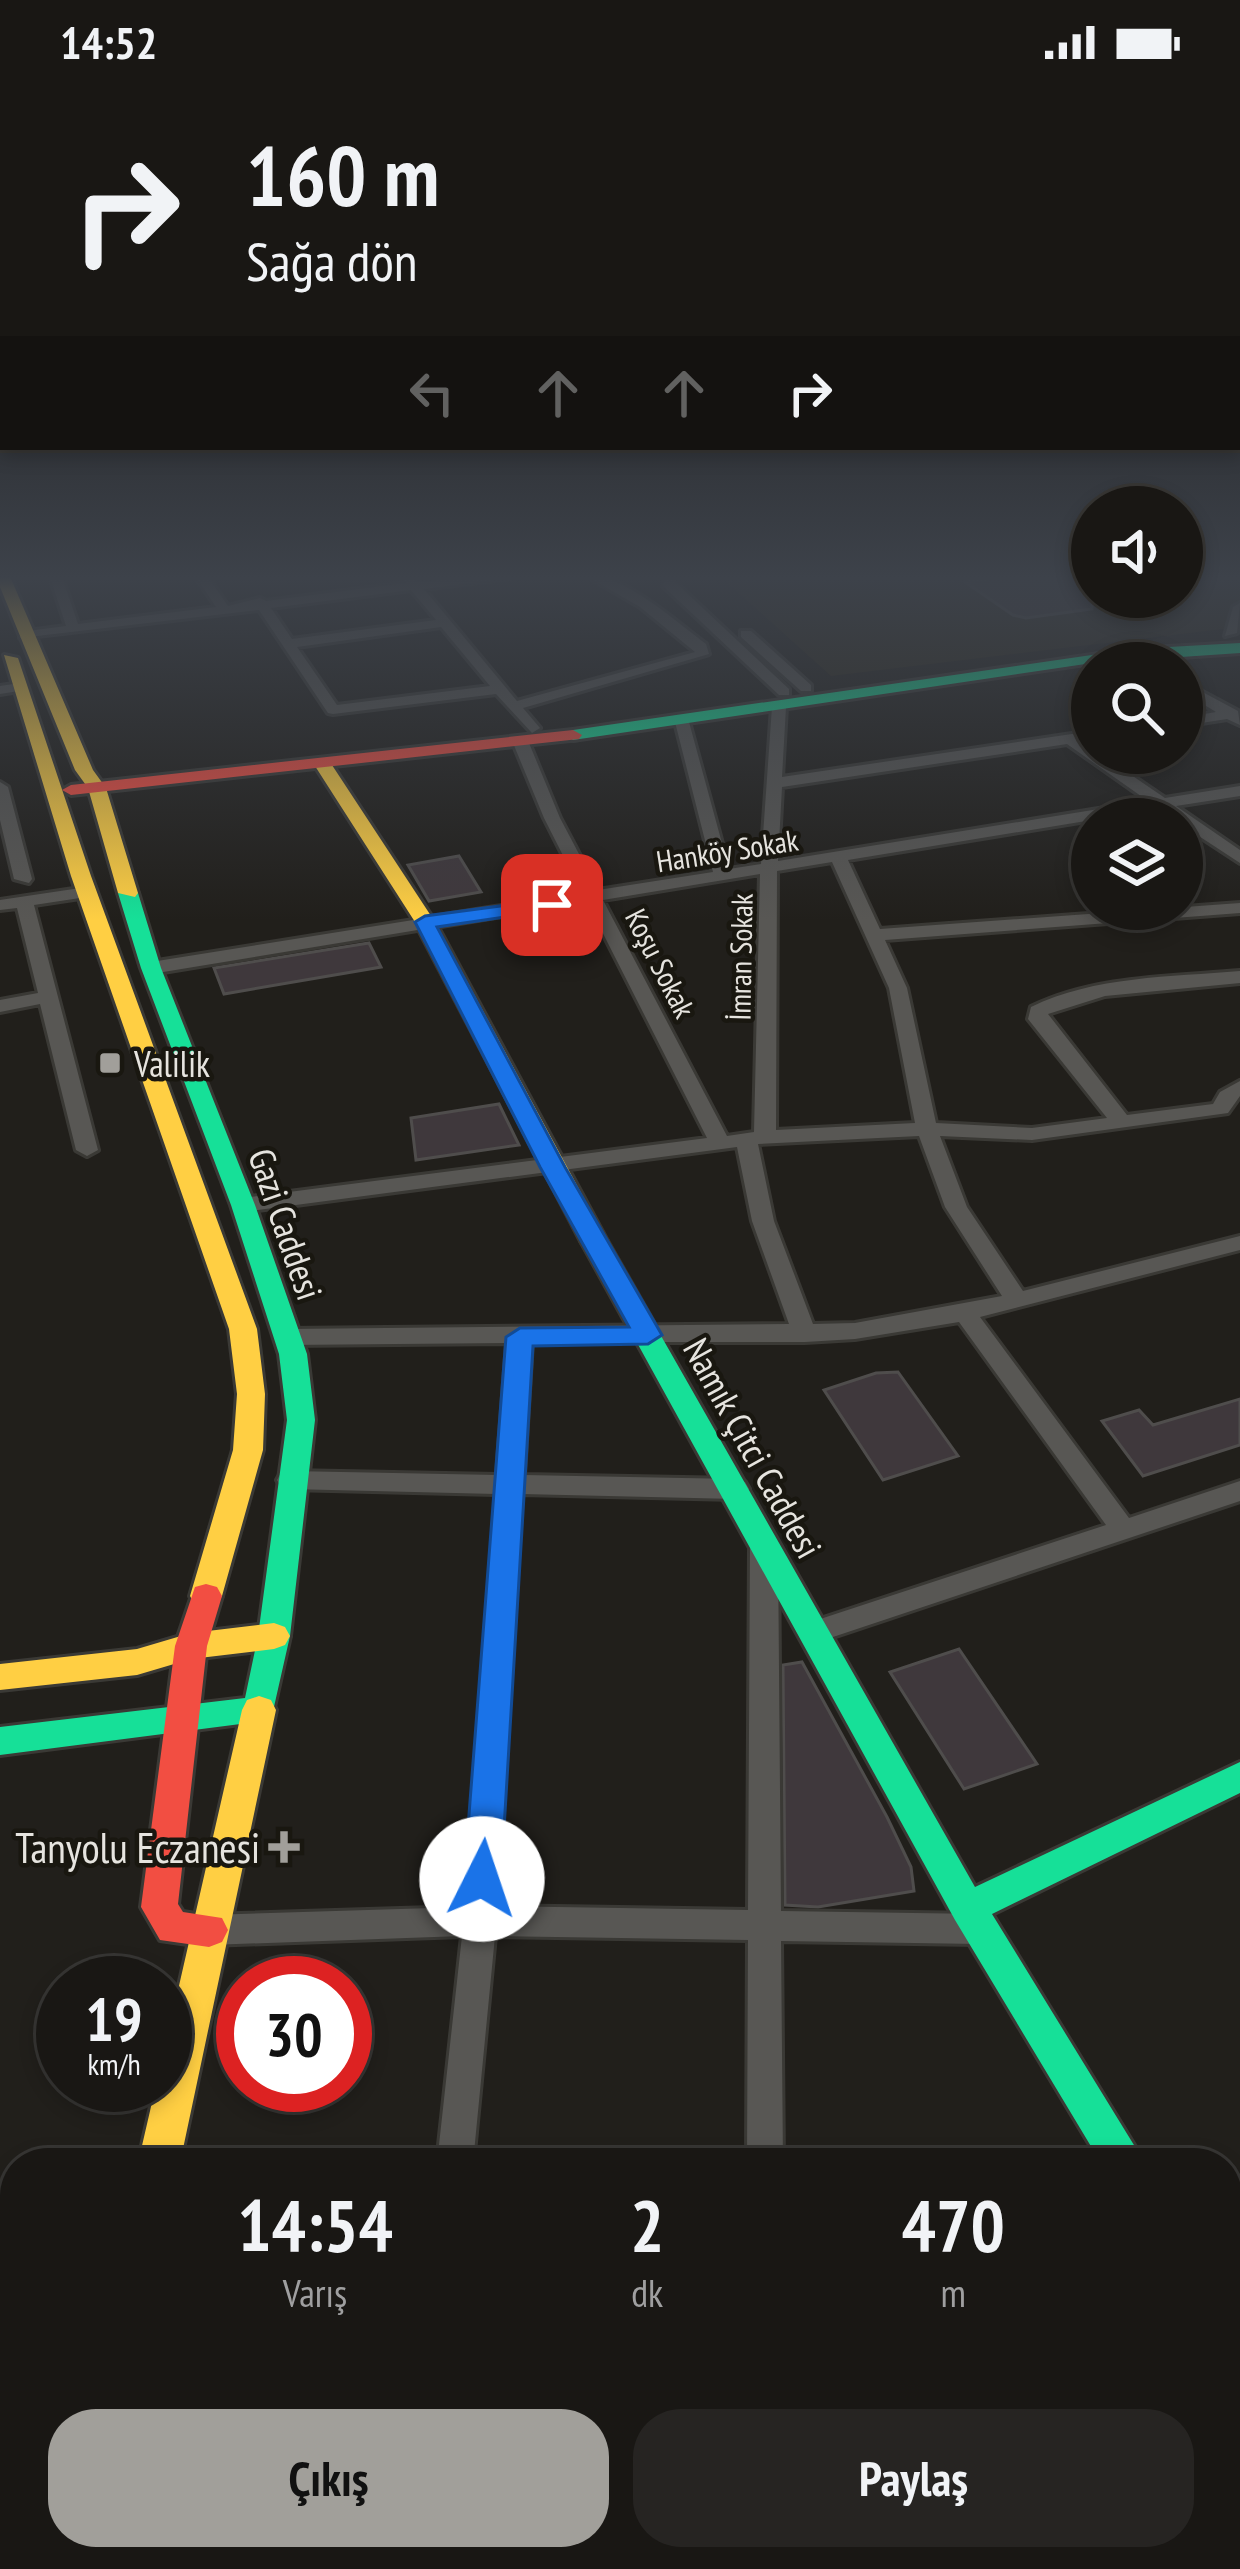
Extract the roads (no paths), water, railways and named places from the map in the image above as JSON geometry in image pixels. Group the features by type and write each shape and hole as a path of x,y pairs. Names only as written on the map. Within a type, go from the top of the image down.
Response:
{"main road":[{"name":"Gazi Caddesi","path":"11,690 51,783 243,1329 251,1394 248,1450 191,1646 159,1907 173,1928 209,1930"},
{"name":"Gazi Caddesi","path":"43,690 90,779 152,968 243,1204 287,1337 301,1420 274,1636 162,2148"},
{"path":"90,779 324,766 833,690"},
{"path":"51,783 682,722 790,696 847,690"},
{"name":"Namık Çitci Caddesi","path":"324,766 425,922 553,1167 974,1919 1115,2148"},
{"path":"0,1677 137,1662 191,1646 274,1636"},
{"path":"0,1741 259,1710"},
{"path":"974,1919 1240,1777"}],"street":[{"path":"319,690 333,710 493,690"},
{"name":"Koşu Sokak","path":"502,690 514,706 594,899 721,1144"},
{"path":"514,706 572,690"},
{"path":"783,690 790,696"},
{"path":"785,690 790,696"},
{"name":"İmran Sokak","path":"790,696 774,783 756,1138 763,1221 805,1334"},
{"path":"1203,697 1236,716"},
{"path":"1203,720 1236,716"},
{"path":"682,722 723,878"},
{"path":"774,783 1069,739 1153,798"},
{"path":"0,787 23,879"},
{"name":"Hanköy Sokak","path":"1198,798 1240,791"},
{"name":"Hanköy Sokak","path":"152,968 1071,820"},
{"path":"1203,832 1240,858"},
{"path":"839,860 898,988 927,1129 956,1207 1017,1300"},
{"path":"0,905 87,892"},
{"path":"24,902 87,1150"},
{"path":"875,935 1240,908"},
{"path":"1122,1123 1038,1019 1038,1011 1118,990 1240,977"},
{"path":"0,1006 48,997"},
{"path":"243,1204 756,1138 927,1129 1032,1133 1122,1123 1221,1109 1227,1096 1240,1087"},
{"path":"287,1337 805,1334 910,1324 1240,1243"},
{"path":"965,1312 1125,1532"},
{"path":"457,2148 480,1921 520,1337"},
{"path":"290,1480 736,1489"},
{"path":"815,1633 1240,1491"},
{"path":"764,1540 765,2148"},
{"path":"209,1930 480,1921 762,1924 974,1919"}],"place":[{"name":"Valilik","path":"110,1063"},
{"name":"Tanyolu Eczanesi","path":"284,1847"}]}
